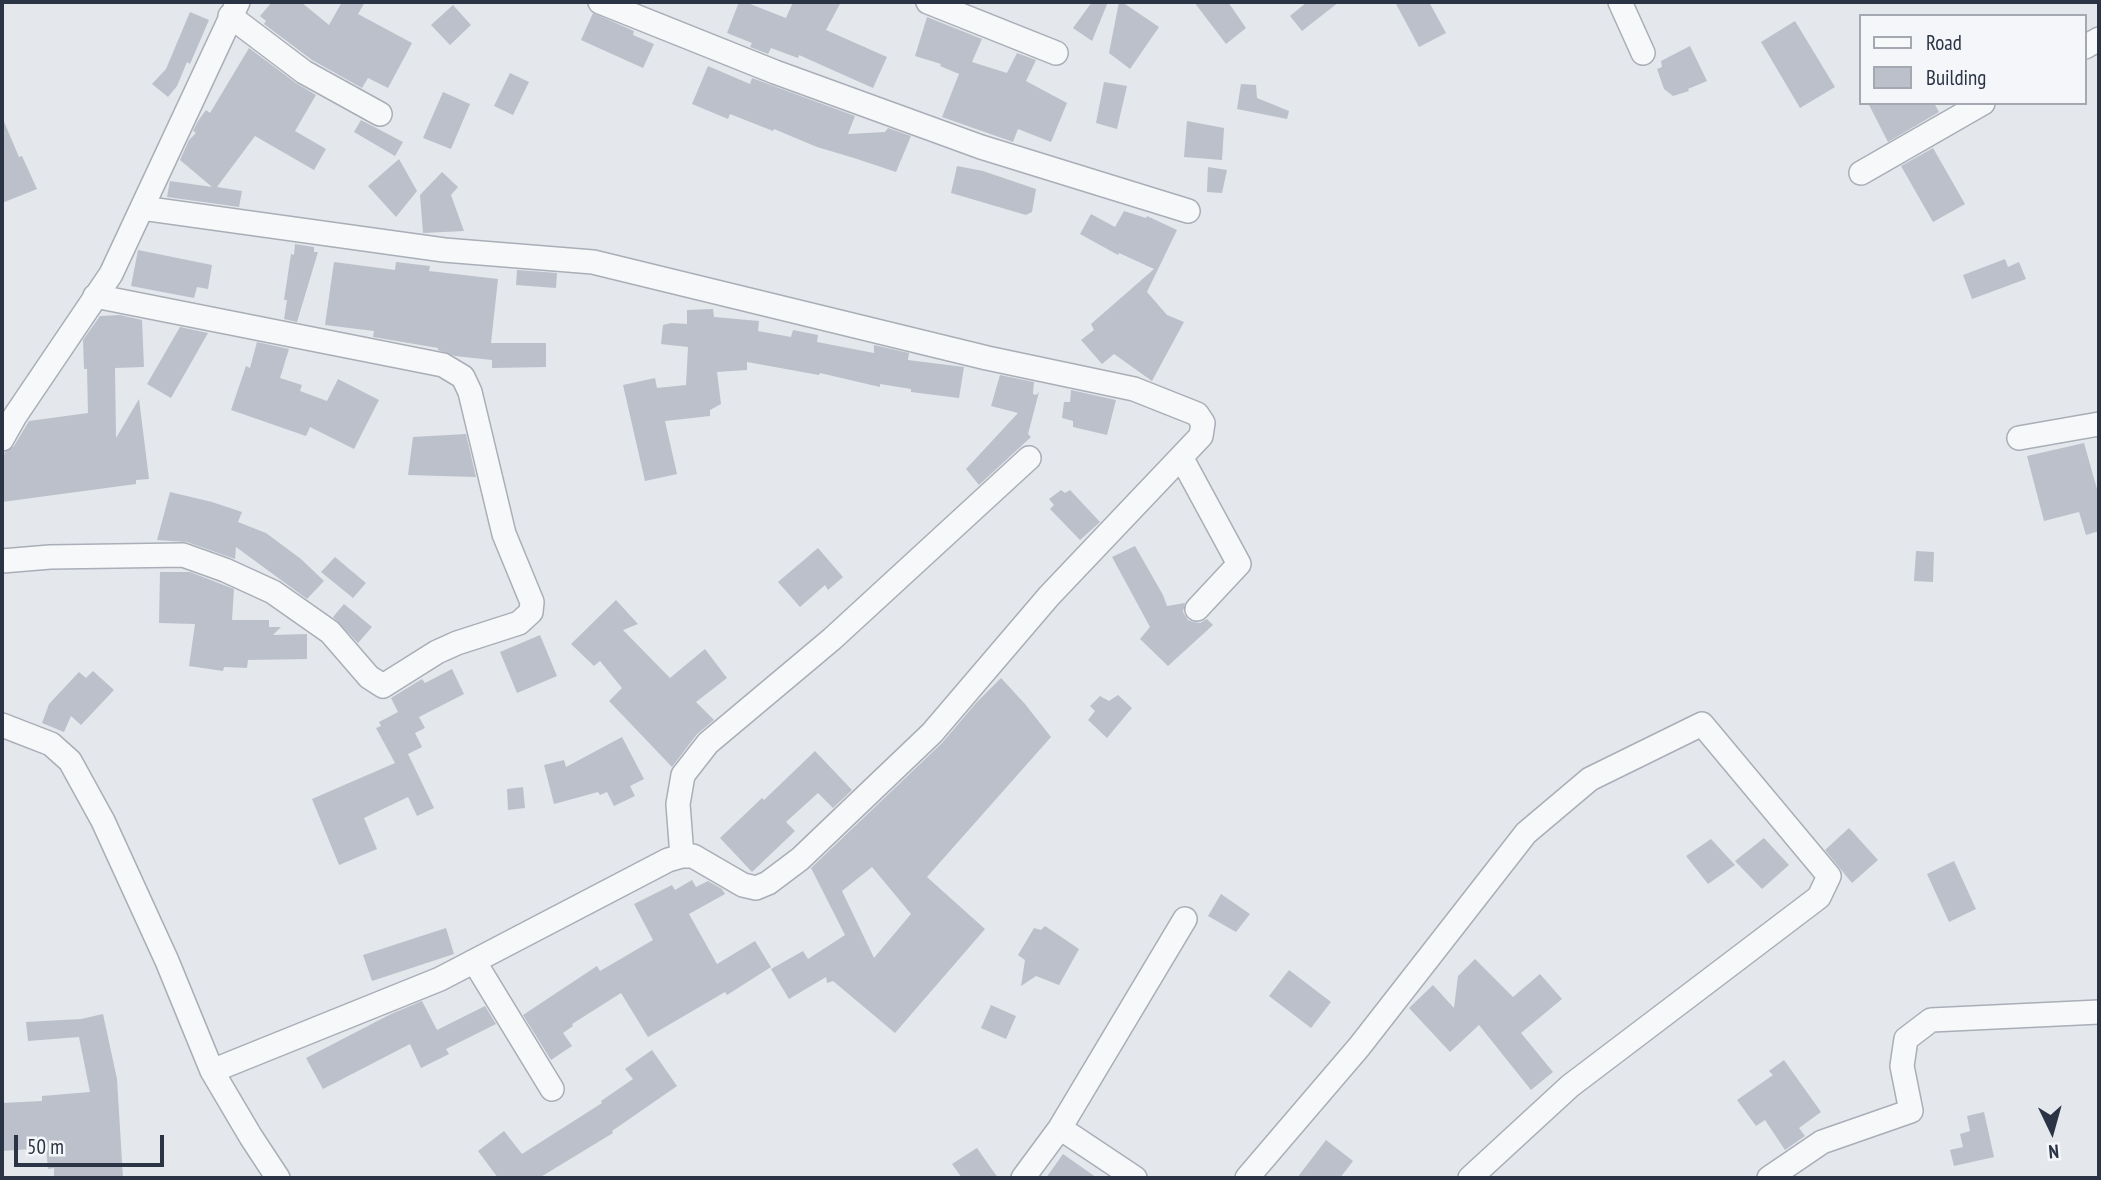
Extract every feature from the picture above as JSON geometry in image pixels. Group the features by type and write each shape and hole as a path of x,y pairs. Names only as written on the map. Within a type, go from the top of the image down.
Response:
{"street":[{"path":"600,2 775,72 981,147 1188,211"},
{"path":"929,2 1056,52"},
{"path":"1620,2 1643,53"},
{"path":"2,439 111,274 234,9 304,72 380,114"},
{"path":"1861,173 1980,105"},
{"path":"142,208 444,250 593,261 988,358 1134,389 1197,414 1203,423 1201,436 1049,596 932,733 800,859 768,883 756,888 743,885 693,856 668,860 440,979 212,1071"},
{"path":"2,561 50,557 183,555 225,569 273,592 330,632 369,677 383,686 457,643 519,623 531,612 532,602 504,534 470,392 463,377 443,365 95,296"},
{"path":"2019,438 2099,424"},
{"path":"1181,457 1239,564 1197,609"},
{"path":"682,856 678,804 683,775 708,743 832,639 1029,458"},
{"path":"1247,1178 1359,1047 1526,833 1590,779 1702,724 1829,876 1819,897 1570,1086 1470,1178"},
{"path":"2,726 51,744 70,761 103,821 161,948 212,1071 275,1177"},
{"path":"1023,1178 1060,1128 1185,919"},
{"path":"474,961 552,1089"},
{"path":"1769,1178 1822,1142 1911,1111 1902,1066 1906,1039 1931,1020 2099,1012"},
{"path":"1060,1128 1135,1178"}],"building":[{"path":"272,2 301,2 329,25 342,2 365,2 358,14 412,43 388,88 368,78 362,88 312,60 264,24 266,21 260,16"},
{"path":"739,2 786,18 793,2 841,2 826,30 887,57 873,88 799,55 798,58 771,48 768,54 750,47 752,43 727,33"},
{"path":"1092,2 1108,2 1092,41 1073,28"},
{"path":"1119,2 1159,27 1130,69 1109,53"},
{"path":"1194,2 1228,2 1246,28 1226,44"},
{"path":"1307,2 1339,2 1302,31 1290,16"},
{"path":"1395,2 1429,2 1446,33 1419,47"},
{"path":"453,5 471,25 450,45 431,25"},
{"path":"190,12 209,20 190,64 187,62 177,86 168,97 152,84 166,69"},
{"path":"593,13 634,31 633,35 654,44 643,68 581,40"},
{"path":"927,17 982,39 972,62 1007,73 1017,53 1036,60 1026,81 1067,103 1051,142 1018,129 1013,142 942,117 959,74 940,66 941,64 915,56"},
{"path":"1795,21 1835,87 1800,108 1761,42"},
{"path":"1690,46 1707,81 1673,96 1664,89 1657,69 1662,67 1661,61"},
{"path":"249,48 316,95 295,131 326,149 314,170 255,136 217,187 242,191 239,207 167,197 170,181 212,187 180,160 189,140 196,133 193,131 198,121 206,110 210,113"},
{"path":"708,66 750,84 752,78 855,116 848,134 885,132 888,128 911,136 896,172 817,147 730,114 728,119 692,104"},
{"path":"510,73 529,82 513,115 494,106"},
{"path":"1104,82 1127,86 1117,129 1096,123"},
{"path":"1241,84 1256,85 1257,98 1289,111 1287,119 1237,109"},
{"path":"443,92 470,104 451,149 423,138"},
{"path":"1869,105 1935,105 1939,112 1888,142"},
{"path":"2,117 19,157 22,156 37,189 2,203"},
{"path":"361,120 403,142 395,156 354,132"},
{"path":"1187,121 1224,128 1222,160 1184,157"},
{"path":"1933,148 1965,204 1933,222 1901,166"},
{"path":"399,159 417,191 396,217 368,186"},
{"path":"957,166 983,171 1036,189 1032,212 1026,215 951,193"},
{"path":"1208,167 1227,170 1222,193 1207,192"},
{"path":"442,172 458,187 451,195 464,231 423,233 420,195"},
{"path":"1124,211 1146,218 1147,216 1177,230 1147,292 1167,315 1184,322 1152,381 1114,354 1102,364 1081,340 1094,330 1091,324 1154,269 1119,253 1118,255 1080,234 1091,214 1115,227"},
{"path":"295,244 314,247 314,252 318,252 297,322 284,319 287,300 284,300"},
{"path":"138,250 212,265 208,289 197,287 194,298 131,286"},
{"path":"2005,259 2008,267 2019,262 2026,279 1972,299 1963,275"},
{"path":"334,262 395,270 396,262 430,266 429,271 498,279 491,343 546,343 546,367 492,368 492,360 455,356 438,348 373,337 374,331 325,325"},
{"path":"517,270 557,273 556,288 516,285"},
{"path":"713,309 714,317 759,321 758,331 791,337 793,330 818,335 817,342 874,353 874,345 909,353 908,360 964,367 959,398 911,392 911,389 880,384 880,387 820,373 819,375 747,362 747,370 717,372 721,404 710,410 710,416 665,421 677,474 645,481 623,385 655,378 657,388 686,385 688,347 661,344 663,325 687,324 687,310"},
{"path":"120,315 142,320 144,367 115,368 116,438 139,399 149,479 136,480 136,484 2,502 2,459 5,452 14,446 29,421 88,413 83,340 100,316"},
{"path":"180,327 208,333 171,398 147,384"},
{"path":"257,342 289,349 280,378 302,385 300,391 327,401 338,379 379,400 354,449 310,427 306,436 231,410 246,366 250,368"},
{"path":"1000,375 1034,382 1033,394 1039,392 1028,434 1031,437 979,485 966,469 1018,413 991,406"},
{"path":"1071,390 1116,400 1107,435 1073,427 1073,421 1062,418 1064,402 1070,402"},
{"path":"466,434 476,477 408,475 413,437"},
{"path":"2084,443 2099,496 2099,531 2086,535 2079,512 2044,521 2027,456"},
{"path":"1061,490 1065,493 1070,490 1100,522 1080,540 1050,509 1054,505 1049,499"},
{"path":"170,492 242,512 238,522 266,533 301,559 324,581 307,599 236,547 235,559 187,542 157,540"},
{"path":"1135,546 1167,606 1185,603 1183,612 1188,620 1200,623 1207,619 1213,625 1168,666 1140,639 1150,627 1112,557"},
{"path":"818,548 843,577 828,590 825,585 800,607 778,582"},
{"path":"1916,551 1934,552 1933,582 1914,581"},
{"path":"335,557 366,583 353,598 321,572"},
{"path":"160,572 190,572 234,589 232,620 269,620 269,627 281,627 273,635 307,634 307,659 248,660 247,668 224,667 223,671 189,666 195,624 159,623"},
{"path":"616,600 638,624 623,630 670,678 705,649 727,678 696,702 714,720 697,734 672,767 609,701 622,688 600,661 594,666 571,644"},
{"path":"344,604 372,627 358,643 333,617"},
{"path":"540,635 557,676 517,693 500,652"},
{"path":"452,669 464,694 419,717 425,728 415,733 422,747 408,754 434,808 417,816 408,797 364,818 377,849 339,865 312,799 395,763 376,728 381,726 379,722 398,712 391,698 422,679 425,683"},
{"path":"93,671 114,690 81,725 71,716 64,732 42,723 49,704 79,672 86,678"},
{"path":"1001,678 1051,737 927,877 985,929 895,1033 833,981 827,983 826,977 789,999 771,969 803,951 808,959 845,935 811,868 942,743","holes":["872,867 911,914 874,958 842,891"]},
{"path":"1118,695 1132,708 1107,738 1088,720 1095,711 1090,706 1100,696 1109,701"},
{"path":"622,737 644,779 630,786 635,796 614,806 607,792 554,804 544,765 564,760 566,767"},
{"path":"815,751 852,790 833,808 818,793 786,822 795,831 752,872 720,838"},
{"path":"523,787 525,808 508,810 507,789"},
{"path":"1849,828 1878,860 1852,883 1825,850"},
{"path":"1764,838 1789,865 1762,889 1735,861"},
{"path":"1711,839 1735,865 1708,884 1686,856"},
{"path":"1954,861 1976,909 1949,922 1927,874"},
{"path":"692,880 696,887 708,881 722,889 725,894 689,914 717,964 755,941 771,967 727,995 725,992 648,1037 621,993 572,1024 573,1026 563,1033 572,1046 551,1060 523,1015 597,966 600,971 653,940 634,904 672,885 675,890"},
{"path":"1221,894 1250,914 1236,932 1208,916"},
{"path":"1045,926 1079,949 1059,985 1036,976 1021,986 1025,960 1018,955 1034,928 1041,930"},
{"path":"446,928 454,954 372,981 363,955"},
{"path":"1475,959 1513,997 1540,974 1562,999 1521,1033 1553,1072 1531,1090 1479,1025 1450,1052 1409,1008 1433,985 1454,1008 1458,976"},
{"path":"1289,970 1331,1002 1311,1028 1269,996"},
{"path":"422,1001 437,1030 485,1006 496,1024 446,1049 449,1054 421,1068 410,1044 323,1089 306,1058"},
{"path":"991,1005 1016,1016 1006,1039 981,1028"},
{"path":"103,1014 117,1079 123,1178 54,1178 54,1168 48,1169 46,1148 2,1151 2,1103 42,1101 42,1096 90,1092 79,1037 28,1041 26,1022 81,1019"},
{"path":"652,1050 677,1086 612,1131 613,1133 539,1178 498,1178 478,1151 504,1131 522,1154 602,1103 601,1101 633,1079 625,1069"},
{"path":"1784,1060 1821,1112 1799,1128 1805,1136 1785,1150 1765,1120 1756,1126 1737,1100 1773,1075 1769,1071"},
{"path":"1984,1112 1994,1157 1954,1166 1950,1150 1963,1147 1960,1134 1970,1131 1967,1116"},
{"path":"1326,1140 1353,1161 1340,1178 1297,1178"},
{"path":"977,1148 998,1178 962,1178 952,1164"},
{"path":"1063,1154 1097,1178 1046,1178"}]}
